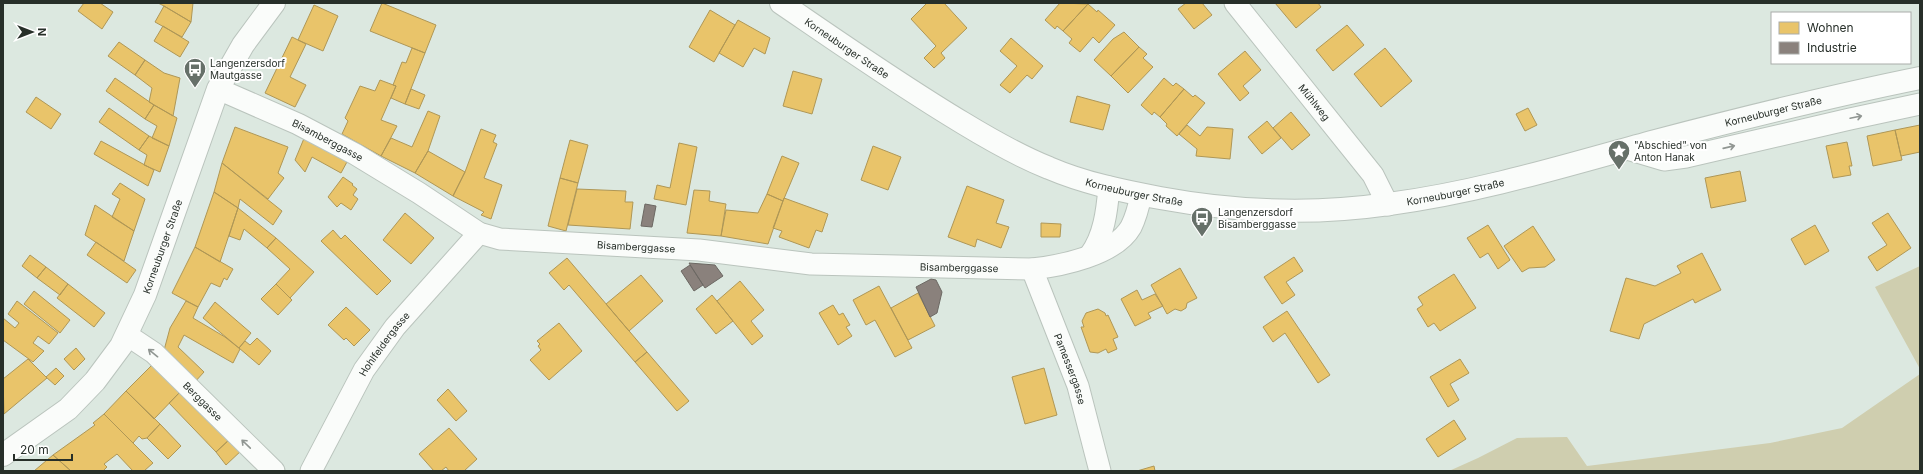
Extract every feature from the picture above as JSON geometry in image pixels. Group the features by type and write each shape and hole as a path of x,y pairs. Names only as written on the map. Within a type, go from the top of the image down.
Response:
{"main road":[{"name":"Korneuburger Straße","path":"781,3 904,86 984,135 1025,158 1078,179 1109,187 1180,202 1256,210 1316,210 1388,205 1436,197 1496,184 1785,108 1920,78"},
{"name":"Korneuburger Straße","path":"5,449 68,408 105,370 127,335 158,260 218,89 266,6"}],"street":[{"name":"Mühlweg","path":"1235,3 1373,175 1388,205"},
{"name":"Bisamberggasse","path":"218,89 298,124 355,154 420,193 479,233 500,239 699,250 811,264 1032,269 1056,266 1102,251 1124,236 1131,227 1141,194"},
{"path":"1627,149 1664,160 1686,157 1850,118 1920,104"},
{"path":"1090,255 1099,239 1104,220 1109,187"},
{"name":"Hohlfeldergasse","path":"311,471 364,370 395,326 479,233"},
{"name":"Pamessergasse","path":"1032,269 1078,386 1100,471"},
{"name":"Berggasse","path":"127,335 154,353 274,471"}],"green space":[{"path":"1920,266 1920,369 1875,287"},
{"path":"1920,374 1920,471 1449,471 1517,438 1567,437 1587,466 1770,443 1842,428"}],"building: Wohnen":[{"path":"84,3 100,3 113,12 102,29 78,11"},
{"path":"158,3 193,3 191,22 164,6"},
{"path":"382,3 436,25 425,53 370,31"},
{"path":"927,3 944,3 967,28 941,53 945,58 934,68 924,58 936,46 911,19"},
{"path":"1060,3 1088,4 1063,31 1057,26 1055,29 1045,20"},
{"path":"1186,3 1202,3 1212,15 1194,29 1178,9"},
{"path":"1275,3 1318,3 1321,7 1296,28"},
{"path":"1088,4 1097,12 1098,10 1115,25 1099,43 1093,37 1080,52 1069,43 1072,39 1063,31"},
{"path":"314,5 338,16 323,51 298,40"},
{"path":"164,6 191,22 182,37 155,22"},
{"path":"710,10 735,25 714,62 689,47"},
{"path":"738,20 770,38 765,54 754,48 743,67 719,53"},
{"path":"1347,25 1364,45 1333,71 1316,50"},
{"path":"163,26 189,42 180,57 154,41"},
{"path":"1124,32 1139,47 1111,76 1094,60 1113,39"},
{"path":"292,37 306,44 290,77 306,85 295,107 265,93"},
{"path":"1011,38 1043,66 1032,79 1027,75 1010,93 1000,85 1017,66 1000,51"},
{"path":"119,42 145,60 135,75 108,56"},
{"path":"1139,47 1147,54 1143,58 1153,67 1128,93 1111,76"},
{"path":"412,48 425,53 405,104 391,98 396,86 393,85 402,62 406,63"},
{"path":"1385,48 1412,81 1381,107 1354,74"},
{"path":"1245,51 1261,70 1243,86 1249,93 1240,101 1218,74"},
{"path":"145,60 164,73 180,78 173,116 149,102 152,88 135,75"},
{"path":"793,71 822,79 812,114 783,106"},
{"path":"115,78 154,105 145,119 106,91"},
{"path":"1164,78 1173,86 1176,83 1184,89 1160,117 1154,112 1152,115 1141,105"},
{"path":"380,80 396,86 381,120 397,126 381,156 342,134 348,121 345,118 360,86 375,91"},
{"path":"411,89 425,95 419,109 405,104"},
{"path":"1184,89 1193,97 1195,95 1205,103 1177,136 1166,126 1167,124 1160,117"},
{"path":"1077,96 1110,105 1103,130 1070,122"},
{"path":"36,97 61,114 51,129 26,112"},
{"path":"154,105 177,118 169,146 152,138 157,126 145,119"},
{"path":"109,108 149,136 139,150 99,122"},
{"path":"1528,108 1537,125 1525,131 1516,114"},
{"path":"428,111 440,116 428,151 415,173 381,156 391,138 412,147"},
{"path":"1291,112 1310,135 1292,150 1273,128"},
{"path":"1267,121 1281,138 1262,154 1248,137"},
{"path":"1187,125 1200,136 1207,127 1233,129 1230,159 1196,156 1197,149 1179,134"},
{"path":"1920,125 1920,152 1901,156 1895,130"},
{"path":"235,127 288,147 278,173 284,178 268,199 222,163"},
{"path":"481,129 496,135 493,142 497,144 484,178 502,185 491,219 481,215 484,212 453,196 465,172"},
{"path":"1895,130 1902,160 1873,166 1867,136"},
{"path":"149,136 169,146 160,172 144,165 147,155 139,150"},
{"path":"305,136 348,160 341,173 312,157 305,172 295,160"},
{"path":"570,140 588,145 578,183 560,178"},
{"path":"101,141 154,170 148,186 94,154"},
{"path":"1847,142 1852,166 1849,166 1851,175 1833,178 1826,146"},
{"path":"679,143 697,147 686,205 654,199 657,185 670,188"},
{"path":"873,146 901,157 888,190 861,180"},
{"path":"428,151 465,172 453,196 415,173"},
{"path":"782,156 799,163 783,201 767,194"},
{"path":"222,163 282,211 273,225 240,199 238,208 214,192"},
{"path":"1740,171 1746,201 1711,208 1705,178"},
{"path":"343,177 357,189 353,195 358,199 351,210 341,203 337,207 328,197"},
{"path":"560,178 578,183 566,231 548,226"},
{"path":"120,183 145,199 134,231 112,217 120,199 112,194"},
{"path":"967,186 1004,200 996,223 1009,227 1001,248 977,239 975,247 948,237"},
{"path":"577,189 626,191 625,202 633,202 630,229 568,225"},
{"path":"694,190 710,191 709,201 726,204 721,236 687,233"},
{"path":"214,192 238,208 220,262 195,247"},
{"path":"767,194 783,201 768,244 721,236 726,210 758,213"},
{"path":"784,198 828,214 822,232 816,230 809,248 779,237 782,231 773,228"},
{"path":"95,205 134,231 124,261 85,235"},
{"path":"238,208 276,238 267,248 244,229 240,240 229,236"},
{"path":"405,213 434,238 411,264 383,240"},
{"path":"1888,213 1911,248 1877,271 1868,257 1887,245 1872,223"},
{"path":"1041,223 1061,224 1060,237 1041,237"},
{"path":"1488,225 1510,260 1498,269 1488,253 1480,258 1467,238"},
{"path":"1815,225 1829,251 1805,265 1791,239"},
{"path":"1533,226 1555,260 1545,267 1529,268 1522,272 1504,246"},
{"path":"333,230 341,239 345,235 391,281 377,295 321,241"},
{"path":"276,238 314,272 290,298 276,284 290,269 267,248"},
{"path":"96,242 136,270 127,283 87,255"},
{"path":"195,247 233,269 227,280 224,278 220,287 211,283 198,307 172,293"},
{"path":"1702,253 1721,290 1695,303 1693,299 1644,324 1639,339 1610,331 1626,278 1655,286 1681,273 1677,266"},
{"path":"30,255 46,267 37,278 22,266"},
{"path":"1294,257 1303,271 1286,282 1295,295 1282,304 1264,277"},
{"path":"567,258 647,352 635,362 569,285 564,290 549,273"},
{"path":"46,267 68,284 60,295 37,278"},
{"path":"1180,268 1197,298 1187,303 1186,308 1181,311 1175,309 1167,314 1151,285"},
{"path":"1454,274 1476,308 1440,331 1434,323 1428,327 1417,309 1423,305 1418,297"},
{"path":"641,275 663,301 629,331 606,304"},
{"path":"740,281 764,310 751,321 763,336 752,345 717,301"},
{"path":"68,284 105,313 94,327 57,298"},
{"path":"276,284 292,300 278,315 261,299"},
{"path":"879,286 912,348 895,357 875,320 866,325 853,300"},
{"path":"1137,290 1142,300 1155,294 1163,306 1148,313 1151,318 1135,326 1121,299"},
{"path":"34,291 70,320 60,333 24,304"},
{"path":"918,293 935,326 908,340 891,308"},
{"path":"712,295 733,321 716,334 696,309"},
{"path":"17,301 58,333 49,344 38,336 33,343 44,351 33,362 3,340 3,318 15,328 19,323 8,314"},
{"path":"186,301 198,307 193,318 225,337 240,349 233,363 184,335 178,347 204,372 194,383 163,354 170,328"},
{"path":"215,302 251,333 239,348 203,318"},
{"path":"833,305 839,315 843,313 850,325 846,327 852,336 838,345 819,313"},
{"path":"346,307 370,330 354,346 346,338 344,340 328,325"},
{"path":"1098,309 1105,313 1106,316 1108,315 1118,337 1113,339 1117,349 1108,353 1106,349 1098,353 1090,352 1081,327 1084,327 1082,321 1086,313"},
{"path":"1287,311 1330,375 1318,383 1285,333 1273,342 1263,327"},
{"path":"559,323 582,351 549,380 530,360 541,350 538,346 540,344 537,341"},
{"path":"257,338 271,351 259,365 239,348 245,341 250,345"},
{"path":"76,348 85,359 74,370 64,359"},
{"path":"647,352 689,401 677,411 635,362"},
{"path":"28,359 47,378 4,414 3,379"},
{"path":"1460,359 1469,373 1450,384 1459,400 1448,407 1430,377"},
{"path":"155,362 183,389 154,419 126,391"},
{"path":"56,368 64,376 55,385 46,377"},
{"path":"1044,368 1057,415 1025,424 1012,377"},
{"path":"183,389 231,438 216,452 169,403"},
{"path":"448,389 467,411 456,421 437,400"},
{"path":"126,391 160,424 147,438 142,439 139,436 133,443 104,414"},
{"path":"104,414 153,463 144,471 133,471 117,454 104,464 107,467 103,471 71,471 53,455 95,425 93,423"},
{"path":"1454,420 1466,439 1438,457 1426,439"},
{"path":"160,424 181,446 168,459 147,438"},
{"path":"449,428 477,459 464,471 449,471 446,467 441,471 434,471 419,454"},
{"path":"231,438 243,449 226,465 216,452"},
{"path":"53,455 71,471 34,471"},
{"path":"1154,466 1155,471 1137,471"}],"building: Industrie":[{"path":"645,204 656,206 652,227 641,226"},
{"path":"689,263 715,265 723,276 705,288"},
{"path":"690,265 703,285 694,291 681,271"},
{"path":"931,279 936,280 942,292 937,313 930,317 916,287"}],"place":[{"name":"Langenzersdorf Mautgasse","path":"195,88"},
{"name":"\"Abschied\" von Anton Hanak","path":"1619,170"},
{"name":"Langenzersdorf Bisamberggasse","path":"1202,238"}]}
